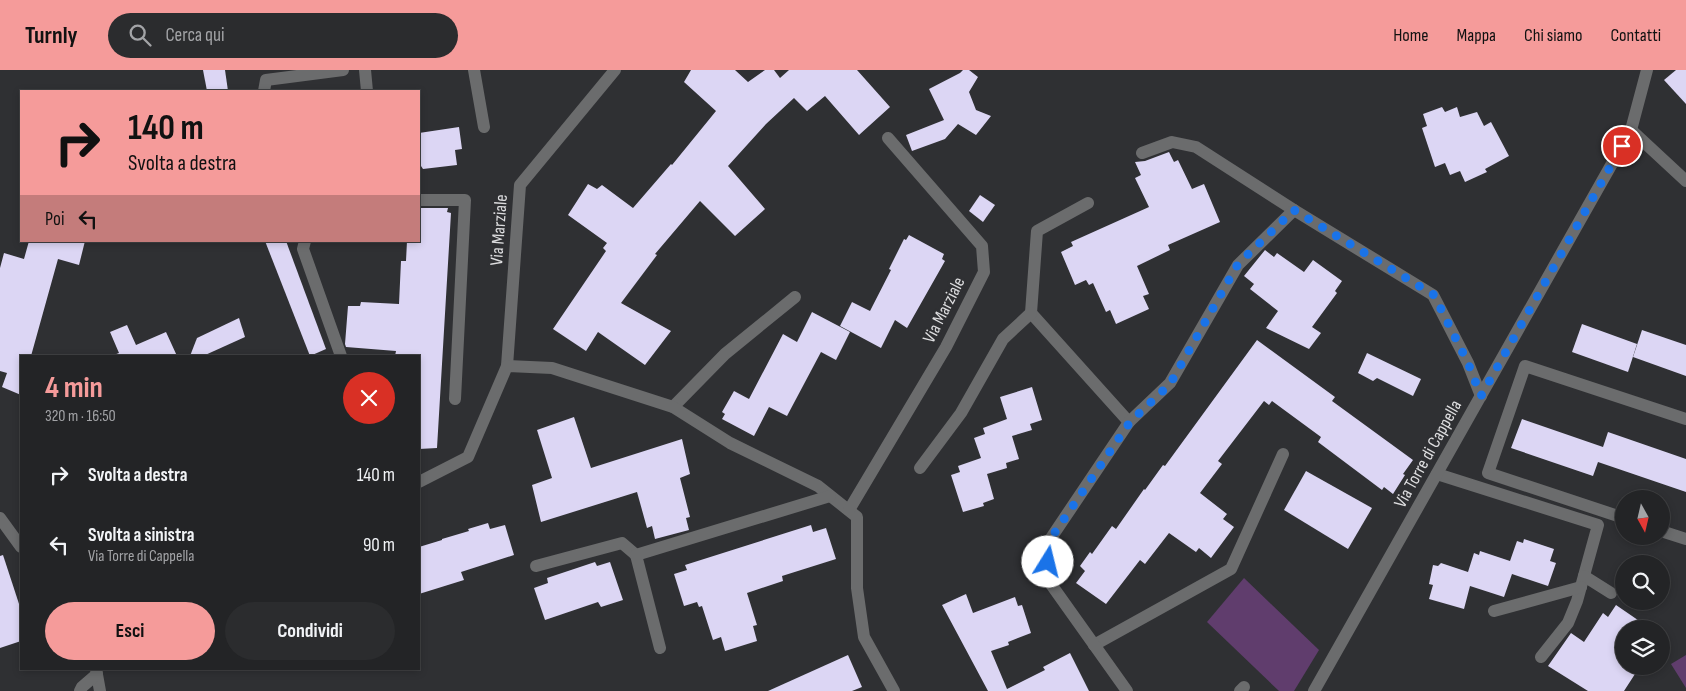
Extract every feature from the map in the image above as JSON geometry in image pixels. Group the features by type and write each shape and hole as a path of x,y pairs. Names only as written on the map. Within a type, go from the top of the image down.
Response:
{"street":[{"path":"264,90 266,80 343,70"},
{"path":"365,70 367,90"},
{"path":"474,70 484,127"},
{"name":"Via Marziale","path":"420,481 468,457 507,366 520,185 615,70"},
{"name":"Via Torre di Cappella","path":"1314,691 1631,130 1647,70"},
{"path":"1631,130 1686,181"},
{"name":"Via Marziale","path":"849,510 946,347 984,272 982,246 888,138"},
{"path":"1142,153 1172,142 1196,147 1294,210 1434,295 1468,363 1481,396"},
{"path":"420,200 465,200 455,399"},
{"path":"920,468 961,413 1003,339 1031,314 1037,231 1088,203"},
{"path":"1127,691 1048,580 1047,544 1130,422 1170,384 1238,264 1294,210"},
{"path":"305,242 303,250 341,355"},
{"path":"674,407 725,354 796,297"},
{"path":"1031,314 1130,422"},
{"path":"507,366 552,368 674,407 730,443 818,486 849,510 857,517 857,588 864,636 894,691"},
{"path":"1615,515 1488,473 1525,366 1686,419"},
{"path":"1094,646 1231,569 1283,454"},
{"path":"1437,474 1598,524 1578,601 1568,623 1541,657"},
{"path":"636,555 830,496"},
{"path":"0,518 20,546"},
{"path":"1670,534 1686,539"},
{"path":"536,566 622,543 636,555 660,648"},
{"path":"1494,611 1583,582 1611,593"},
{"path":"80,691 97,671"},
{"path":"97,671 100,691"}],"shaded area":[{"path":"1244,578 1319,650 1294,691 1279,691 1207,622"},
{"path":"1686,655 1686,688 1671,664"}],"building":[{"path":"203,70 225,70 228,90 207,90"},
{"path":"691,70 735,70 748,82 765,70 774,70 780,78 789,70 857,70 890,107 859,135 825,96 807,111 794,98 766,124 728,166 765,209 735,236 700,201 655,254 657,255 621,303 671,331 645,365 598,332 586,351 553,329 606,251 603,248 607,243 568,215 588,184 597,189 602,185 633,208 672,165 716,111 684,82"},
{"path":"963,70 969,70 978,77 969,92 976,110 991,116 976,135 958,124 945,139 912,151 906,135 944,120 929,89"},
{"path":"1676,70 1686,70 1686,104 1664,80"},
{"path":"1442,107 1445,112 1457,107 1460,117 1477,112 1484,126 1491,122 1509,156 1485,169 1487,172 1465,182 1460,171 1450,175 1445,163 1435,167 1422,128 1427,126 1423,114"},
{"path":"459,127 462,149 455,150 457,165 423,169 420,164 420,133"},
{"path":"1169,152 1174,162 1178,160 1192,189 1204,184 1220,222 1168,245 1170,250 1137,266 1149,294 1143,296 1149,309 1116,324 1110,310 1106,312 1093,283 1089,285 1086,280 1075,285 1061,252 1073,246 1071,242 1149,207 1135,178 1141,175 1135,162 1145,161"},
{"path":"980,195 995,205 983,222 969,211"},
{"path":"420,208 448,208 447,212 451,213 437,448 420,449 420,355 395,355 396,351 346,347 345,344 348,306 360,306 361,302 399,304 401,261 406,261 407,242 420,242"},
{"path":"909,235 944,254 942,259 945,261 907,328 895,320 881,348 840,326 852,302 870,311 904,239 906,240"},
{"path":"29,242 85,242 79,265 58,259 31,355 20,355 20,395 2,387 7,373 0,371 0,268 4,253 24,259"},
{"path":"265,242 286,242 326,349 310,355"},
{"path":"1265,250 1274,257 1277,253 1304,272 1313,260 1342,281 1335,291 1337,293 1312,327 1321,333 1309,349 1266,328 1278,311 1250,289 1254,284 1244,276"},
{"path":"812,312 850,332 836,360 821,352 787,416 769,407 754,436 722,419 725,414 722,412 734,391 749,399 783,334 797,342"},
{"path":"239,318 245,337 205,355 190,355 197,338"},
{"path":"1582,324 1637,344 1628,372 1572,352"},
{"path":"127,325 136,345 166,332 177,355 114,355 119,353 110,332"},
{"path":"1642,330 1686,345 1686,376 1633,357"},
{"path":"1257,340 1335,397 1332,401 1413,460 1403,474 1405,475 1393,494 1384,487 1382,490 1318,442 1321,437 1272,401 1269,405 1264,401 1218,461 1222,464 1200,493 1227,514 1223,519 1234,527 1211,558 1199,548 1196,552 1169,533 1145,564 1140,560 1106,604 1076,583 1085,571 1080,566 1090,552 1092,554 1112,526 1116,529 1144,489 1163,465 1165,466"},
{"path":"1367,353 1421,379 1413,396 1377,378 1373,381 1358,373"},
{"path":"1032,387 1042,420 1030,424 1032,430 1012,436 1019,459 1006,463 1007,468 987,474 994,499 983,503 984,506 963,512 951,475 960,472 958,466 981,458 974,438 985,434 983,428 1007,419 1000,397"},
{"path":"574,417 591,468 682,439 690,474 680,478 690,517 686,518 689,530 655,539 652,526 647,528 637,492 541,522 532,485 552,478 537,430"},
{"path":"1522,419 1603,447 1608,432 1686,459 1686,492 1598,462 1593,476 1511,448"},
{"path":"1306,471 1372,508 1348,549 1284,510"},
{"path":"488,523 490,529 505,525 514,555 461,572 464,580 420,594 420,547 469,531 468,529"},
{"path":"811,525 813,532 826,528 836,559 782,576 783,581 747,593 757,625 753,626 757,641 725,651 721,637 713,640 702,606 699,607 697,602 684,606 674,574 687,570 685,565"},
{"path":"1524,539 1554,549 1550,561 1556,563 1548,586 1512,574 1504,597 1470,586 1464,609 1429,599 1433,585 1429,584 1433,565 1438,566 1441,563 1468,572 1474,553 1479,555 1480,551 1510,561 1517,541 1523,543"},
{"path":"3,555 20,607 20,641 0,648 0,556"},
{"path":"595,562 597,566 610,562 623,600 601,607 598,602 545,620 534,588 548,583 547,578"},
{"path":"966,594 973,613 1015,597 1018,606 1022,605 1031,633 1008,642 1009,645 991,651 1007,689 1045,670 1043,667 1070,653 1089,691 988,691 942,605"},
{"path":"1615,606 1615,610 1623,610 1638,620 1615,620 1615,675 1634,675 1624,691 1588,691 1548,666 1571,633 1584,642 1603,613 1608,617"},
{"path":"848,655 862,687 852,691 768,691"}],"route":[{"path":"1048,562 1047,544 1130,422 1170,384 1238,264 1294,210 1434,295 1468,363 1481,396 1622,146"}]}
